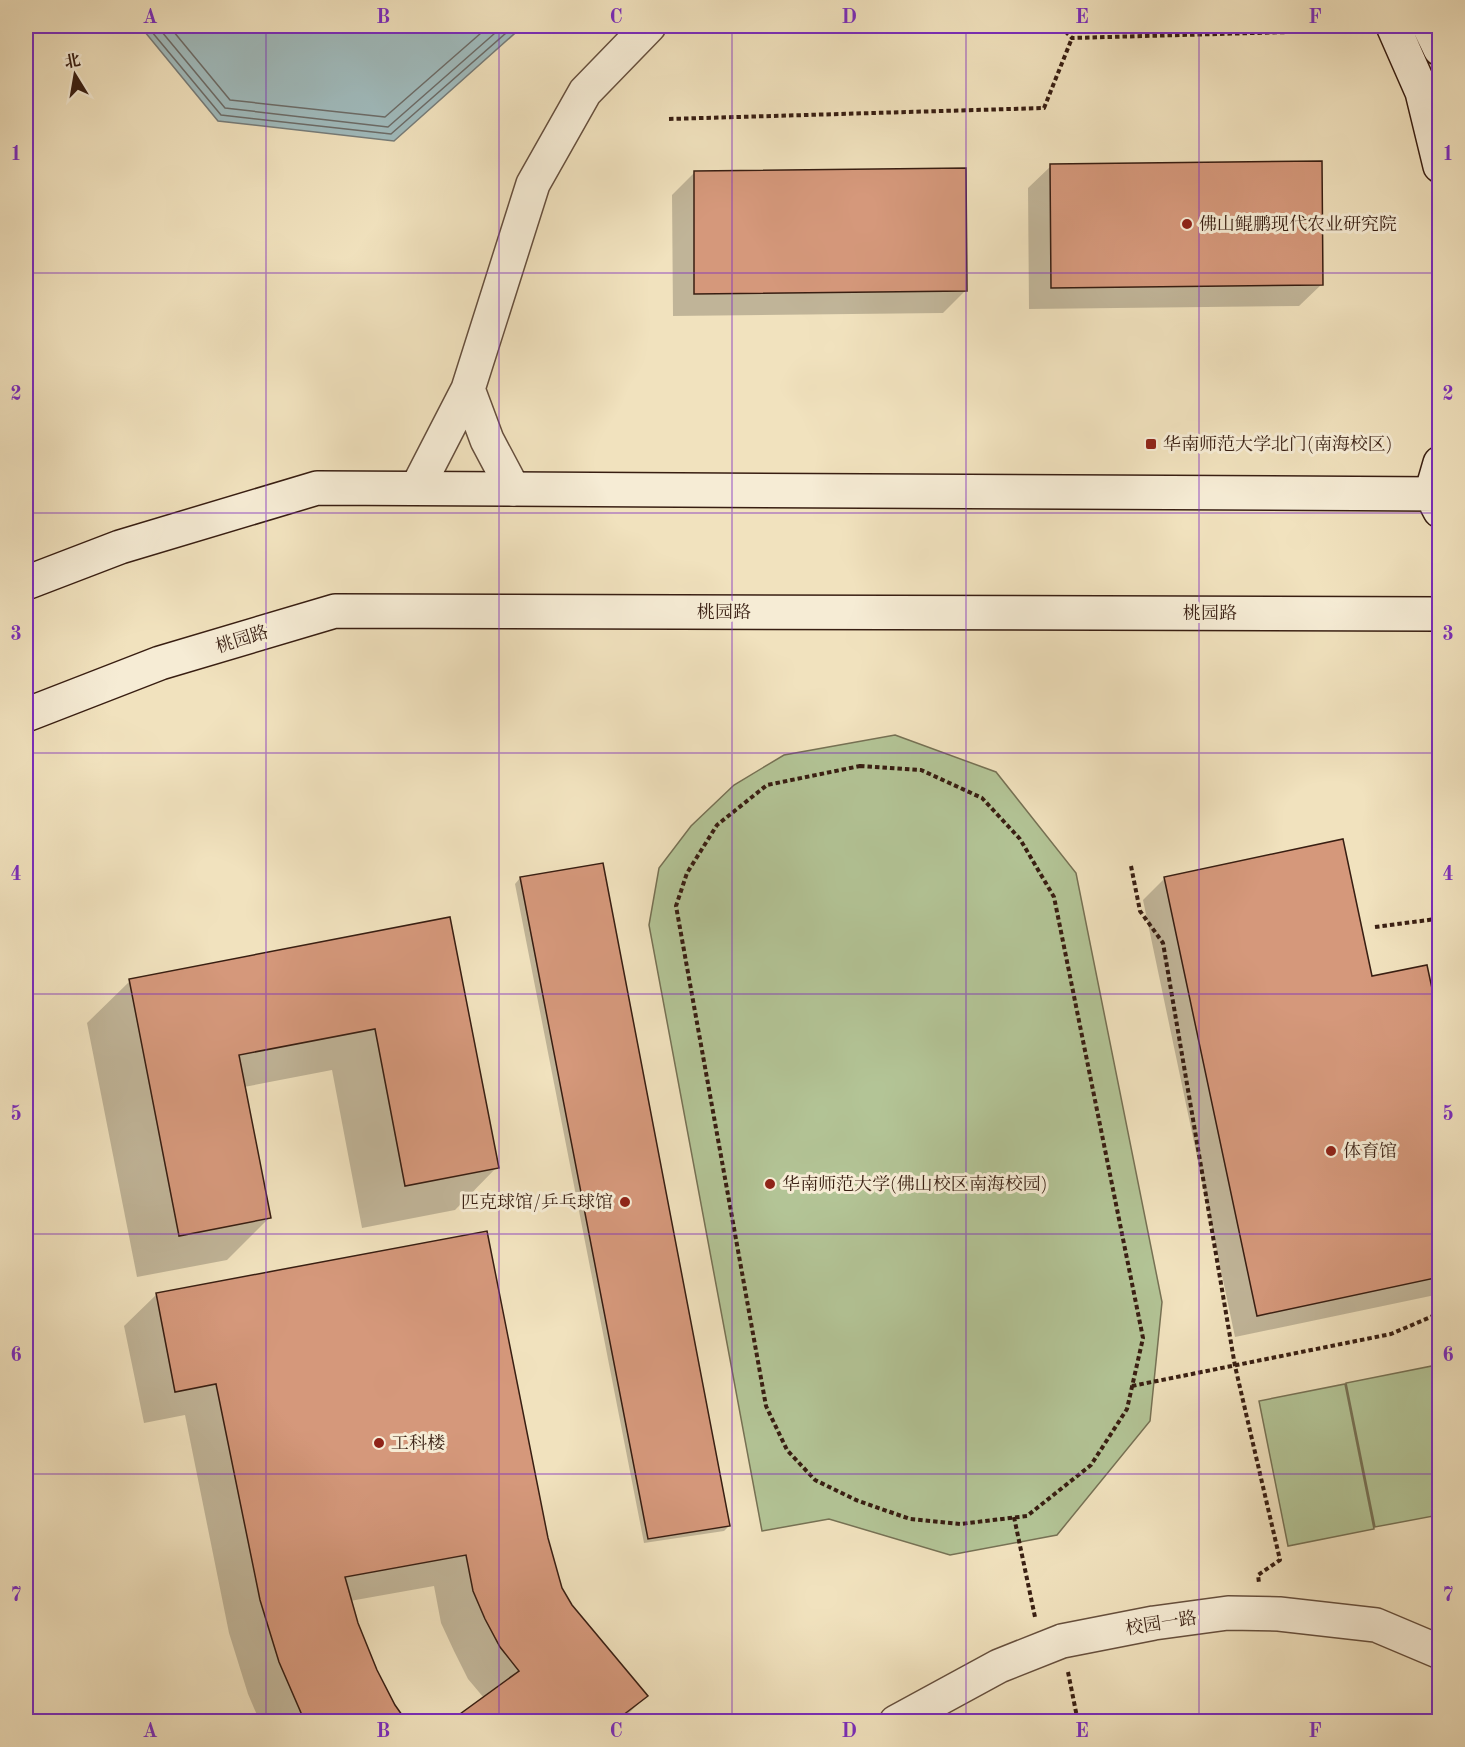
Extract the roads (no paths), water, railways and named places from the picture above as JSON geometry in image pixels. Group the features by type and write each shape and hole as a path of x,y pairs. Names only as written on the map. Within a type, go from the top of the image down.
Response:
{"main road":[{"path":"417,489 468,389 533,184 585,92 649,26"},
{"path":"1429,26 1440,49"},
{"path":"1394,27 1422,92 1440,166"},
{"path":"468,389 487,440 513,489"},
{"path":"26,584 120,547 317,488 1437,499 1440,463"},
{"name":"桃园路","path":"26,715 160,663 335,611 1440,614"},
{"name":"校园一路","path":"896,1722 999,1666 1062,1641 1154,1623 1228,1613 1280,1614 1376,1625 1440,1652"}],"water":[{"path":"140,26 523,26 394,141 218,121"}],"place":[{"name":"佛山鲲鹏现代农业研究院","path":"1187,224"},
{"name":"华南师范大学北门(南海校区)","path":"1151,444"},
{"name":"体育馆","path":"1331,1151"},
{"name":"华南师范大学(佛山校区南海校园)","path":"770,1184"},
{"name":"匹克球馆/乒乓球馆","path":"625,1202"},
{"name":"工科楼","path":"379,1443"}]}
